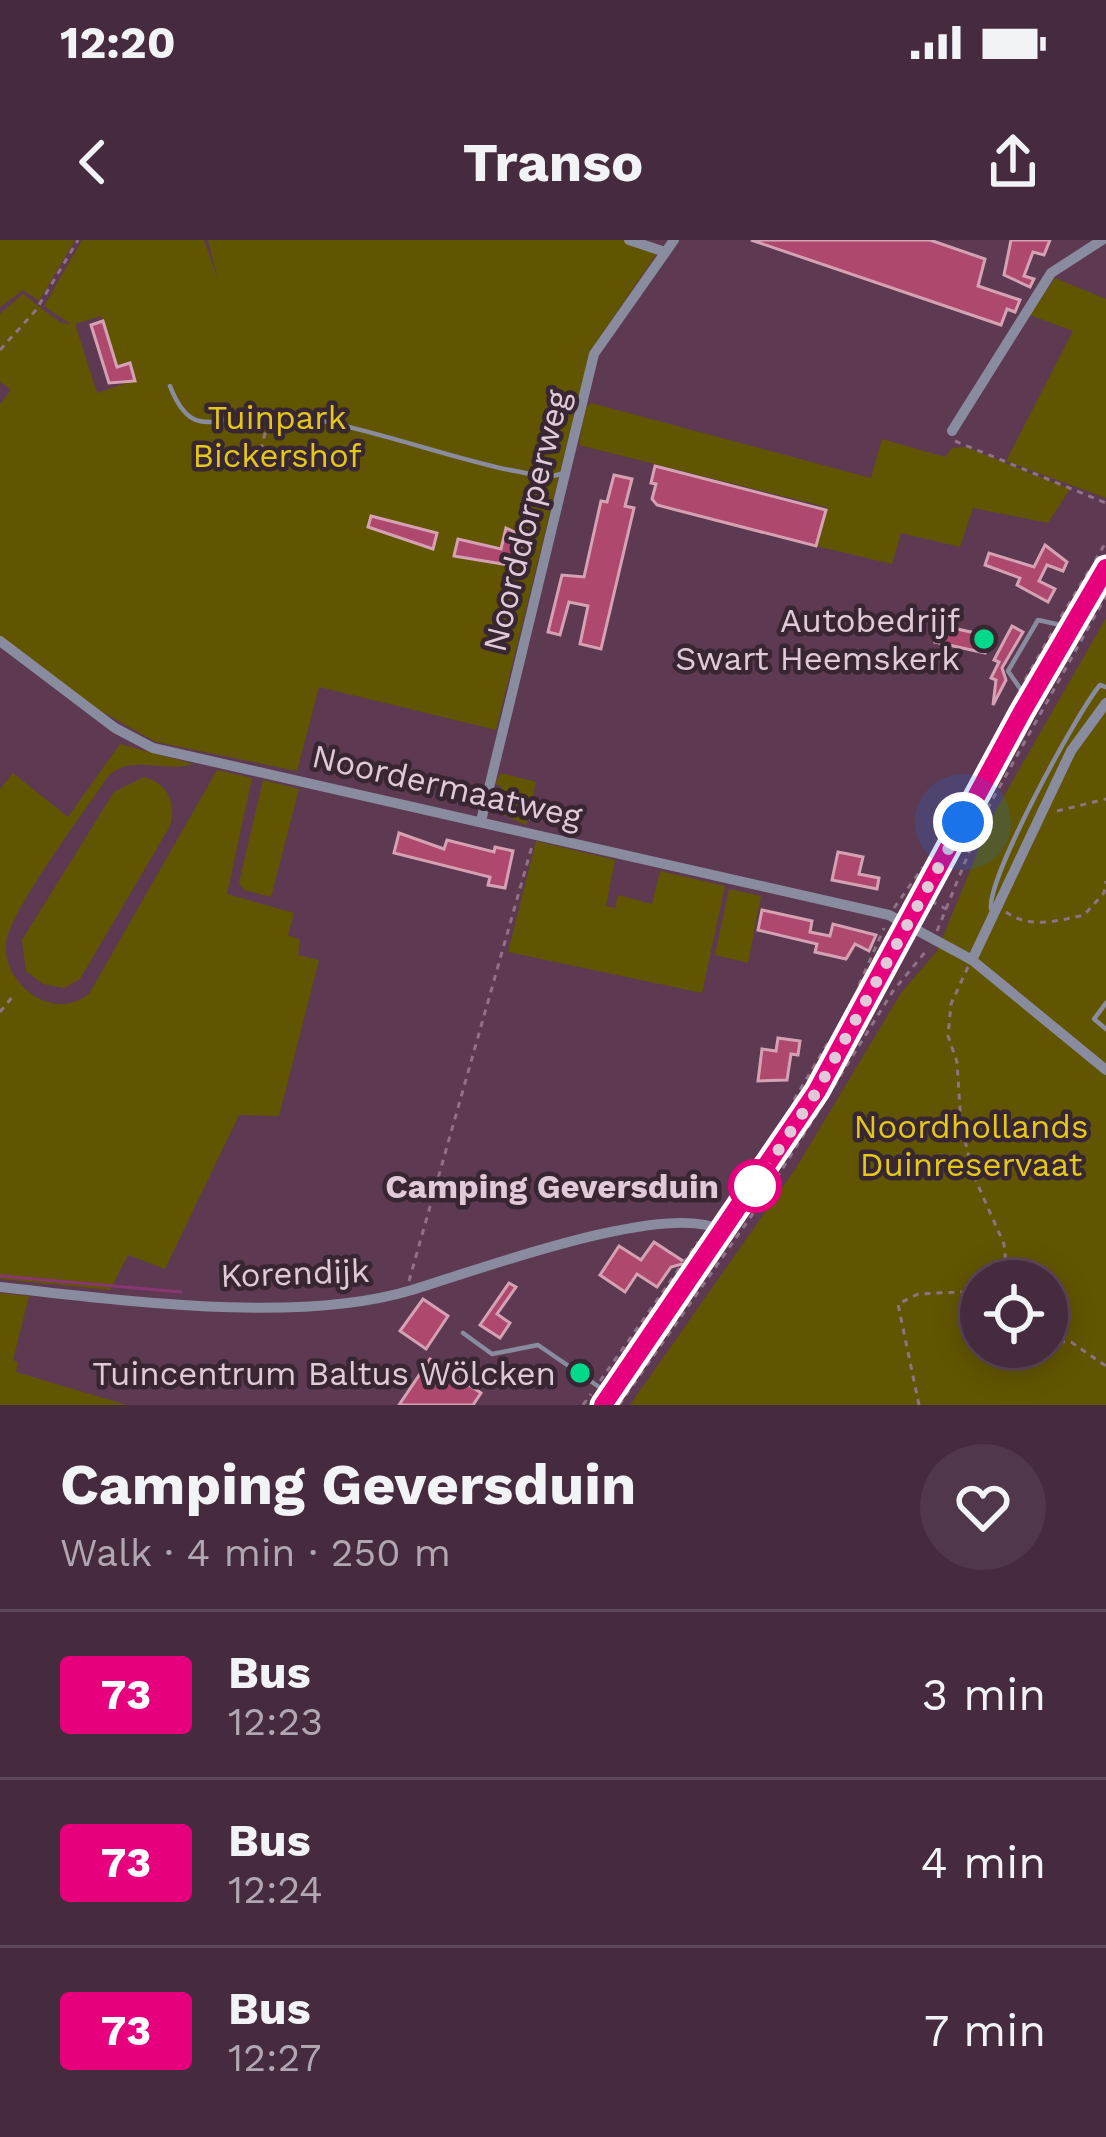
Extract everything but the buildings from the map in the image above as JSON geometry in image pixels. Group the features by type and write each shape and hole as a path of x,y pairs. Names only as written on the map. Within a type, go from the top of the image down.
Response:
{"main road":[{"path":"607,1397 717,1228 745,1212 817,1091 1029,699 1106,568"}],"street":[{"path":"629,240 665,252"},
{"name":"Noorddorperweg","path":"481,821 594,354 674,240"},
{"path":"952,430 1051,274 1102,240"},
{"name":"Noordermaatweg","path":"0,641 115,728 153,748 890,915 972,960 1106,1070"},
{"path":"972,960 1071,751 1106,703"},
{"name":"Korendijk","path":"0,1287 283,1306 352,1303 408,1292 564,1243 684,1221 717,1228"}],"lane":[{"path":"170,386 179,408 194,421 271,413 486,468 549,478 566,472"},
{"path":"1029,699 1008,671 1038,620 1059,620 1069,629"},
{"path":"1000,908 989,907 1009,852 1085,704 1103,686 1106,676"},
{"path":"1106,1004 1094,1019 1106,1029"},
{"path":"463,1334 493,1354 538,1345 607,1397"}],"path":[{"path":"0,350 36,310 78,240"},
{"path":"271,413 260,454 272,458"},
{"path":"952,430 950,440 1106,503"},
{"path":"911,971 934,938 985,813 1106,596"},
{"path":"1044,814 1106,799"},
{"path":"408,1292 535,832"},
{"path":"1000,908 1018,921 1035,923 1084,915 1104,893 1106,881"},
{"path":"858,987 890,915 910,886"},
{"path":"972,960 951,1004 948,1036 957,1062 961,1124 973,1174 1004,1244 1006,1260"},
{"path":"0,1012 13,996"},
{"path":"791,1105 837,1026"},
{"path":"583,1405 607,1397 745,1212"},
{"path":"607,1397 717,1228"},
{"path":"919,1405 898,1304 918,1294 960,1292"},
{"path":"1068,1342 1106,1366"}],"green space":[{"path":"0,240 75,240 39,301 23,290 0,307"},
{"name":"Tuinpark Bickershof","path":"82,240 204,240 218,279 208,240 623,240 658,252 590,351 496,730 319,687 297,771 156,742 97,709 0,636 0,404 11,390 0,382 0,314 23,294 61,323 71,324 44,306","holes":["101,316 117,367 130,364 135,380 97,393 75,324"]},
{"path":"1055,278 1106,299 1106,498 1006,461 1073,331 1030,315"},
{"path":"591,403 871,478 882,439 945,457 952,448 966,447 1070,489 1048,523 973,508 960,547 901,533 892,564 816,546 826,507 579,445 585,408"},
{"name":"Noordhollands Duinreservaat","path":"1106,618 1106,1405 630,1405 796,1168 901,993 937,951 992,817"},
{"path":"120,744 193,764 128,766 109,775 35,883 11,927 6,952 22,985 56,1004 89,994 217,770 252,778 227,894 294,913 288,935 300,940 298,955 319,960 279,1116 239,1115 165,1269 128,1255 110,1290 0,1279 0,789 13,773 68,817"},
{"path":"501,773 536,782 526,825 495,811 501,786 495,784"},
{"path":"144,777 168,795 170,826 80,979 64,988 43,984 26,971 22,940 114,792"},
{"path":"263,780 299,789 271,897 244,890 239,883"},
{"path":"536,841 615,860 606,906 615,908 618,895 652,904 660,871 725,886 702,993 508,952"},
{"path":"729,889 761,896 748,963 715,955"},
{"path":"0,1293 29,1296 13,1360 18,1362 16,1372 127,1405 0,1405"}],"waterway":[{"path":"0,1276 181,1292"}],"bus line":[{"name":"73","path":"603,1405 802,1116 1106,568"}],"place":[{"name":"Autobedrijf Swart Heemskerk","path":"984,639"},
{"name":"Camping Geversduin","path":"755,1186"},
{"name":"Tuincentrum Baltus Wölcken","path":"580,1373"}],"route":[{"path":"755,1186 817,1091 963,822"}]}
